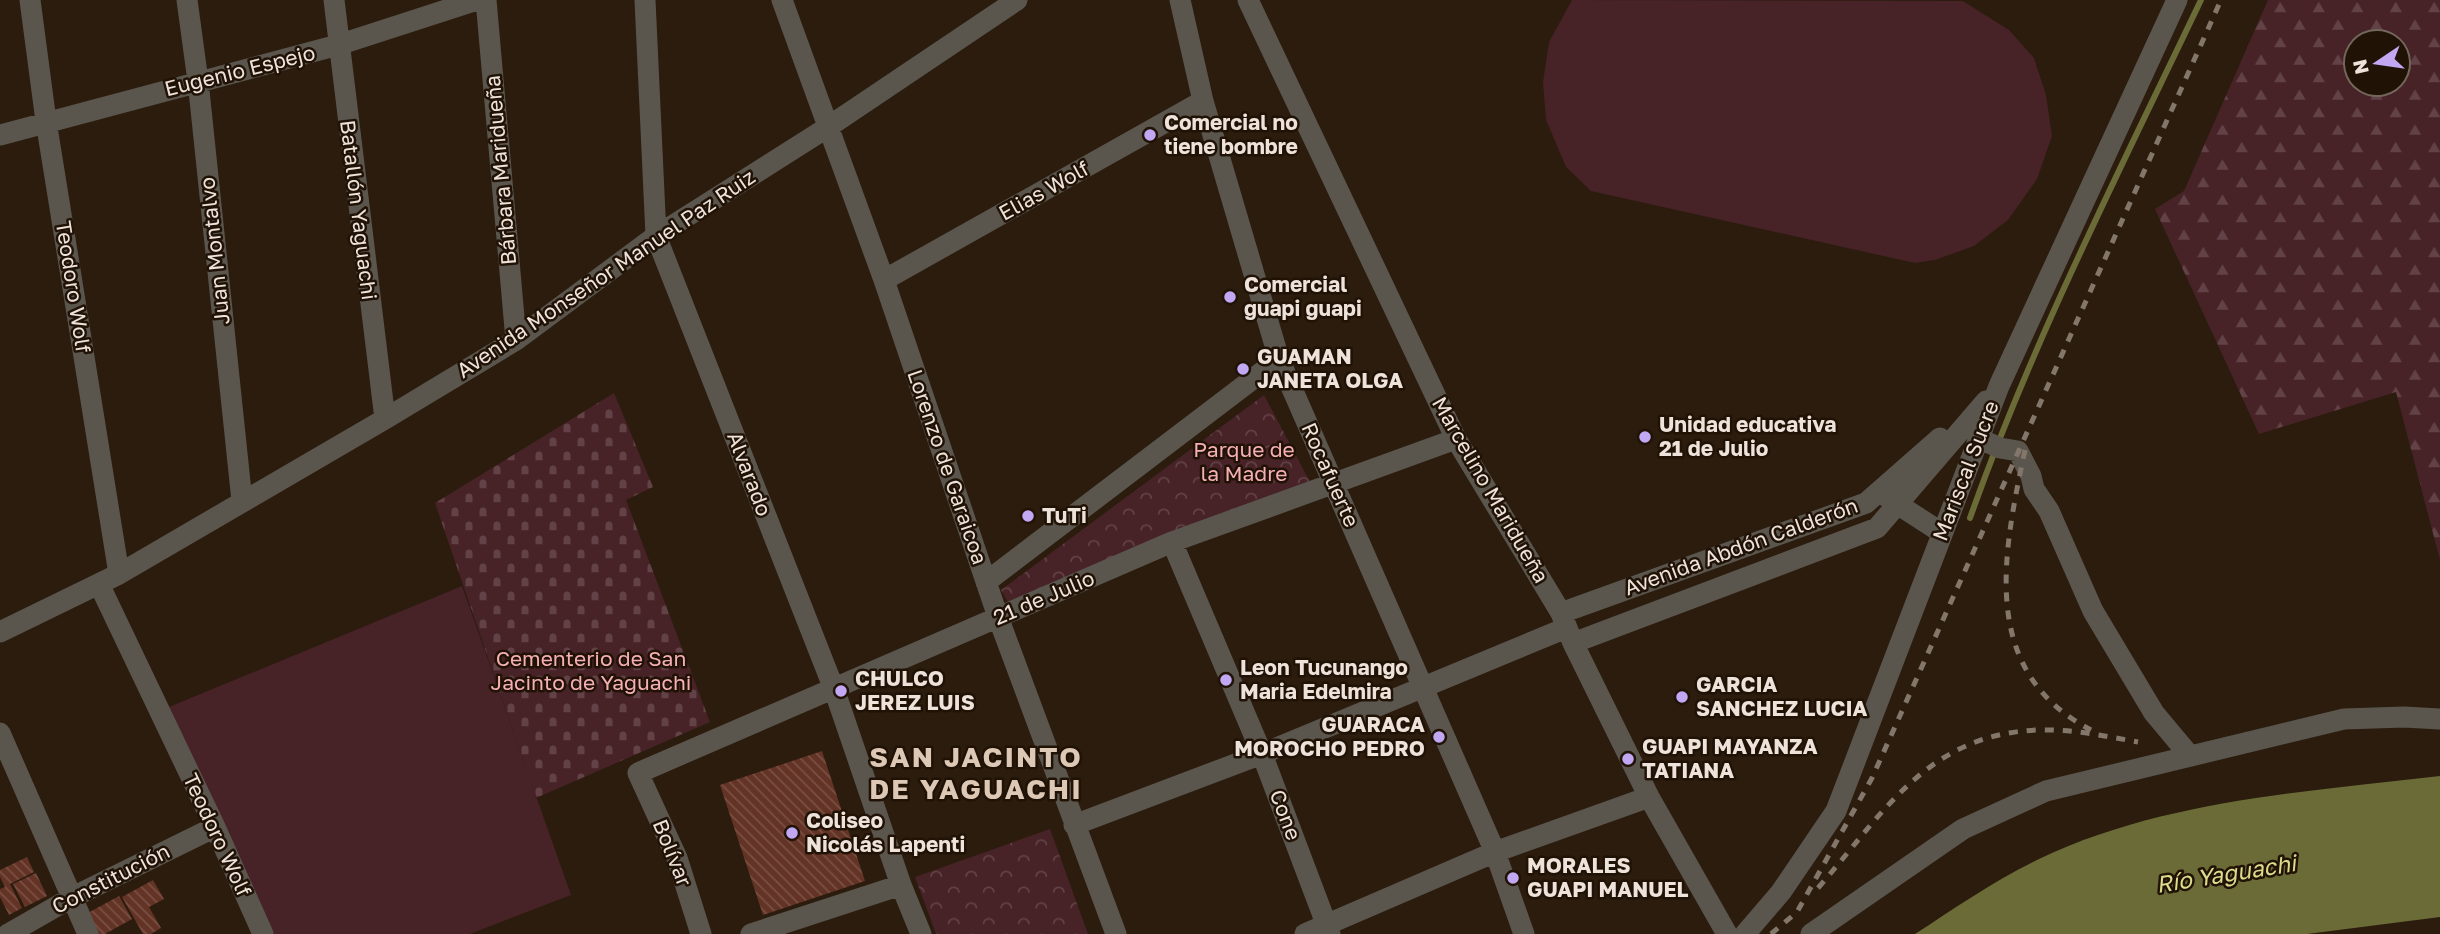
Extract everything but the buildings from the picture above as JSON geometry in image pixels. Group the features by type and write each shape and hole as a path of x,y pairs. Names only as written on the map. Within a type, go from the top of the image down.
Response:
{"street":[{"name":"Teodoro Wolf","path":"30,0 46,121 119,574"},
{"name":"Juan Montalvo","path":"187,0 242,501"},
{"name":"Batallón Yaguachi","path":"334,0 385,419"},
{"name":"Eugenio Espejo","path":"0,135 338,45 477,0"},
{"name":"Bárbara Maridueña","path":"486,0 516,340"},
{"name":"Alvarado","path":"645,0 656,236 834,689 901,885 921,934"},
{"name":"Lorenzo de Garaicoa","path":"782,0 884,281 998,617 1116,934"},
{"name":"Avenida Monseñor Manuel Paz Ruiz","path":"0,632 119,574 516,340 656,236 828,127 987,9 1017,0"},
{"name":"Rocafuerte","path":"1180,0 1203,101 1279,359 1495,852 1524,934"},
{"name":"Marcelino Maridueña","path":"1248,0 1456,439 1567,628 1649,797 1727,934"},
{"name":"Mariscal Sucre","path":"1750,932 1836,811 1999,386 2177,0"},
{"name":"Elias Wolf","path":"884,281 1203,101"},
{"path":"986,582 1279,359"},
{"name":"Avenida Abdón Calderón","path":"1074,825 1262,754 1866,503 1999,386"},
{"name":"Avenida Abdón Calderón","path":"1567,628 1877,528 1999,386"},
{"path":"1978,438 2000,448 2018,451 2031,475 2034,489 2049,511 2094,611 2154,713 2190,757"},
{"name":"21 de Julio","path":"638,773 1172,542 1456,439"},
{"path":"1878,492 1942,533"},
{"name":"Cone","path":"1172,542 1262,754 1328,929"},
{"name":"Teodoro Wolf","path":"99,584 263,934"},
{"path":"1811,934 1963,829 2046,791 2344,719 2440,719"},
{"path":"0,733 88,934"},
{"name":"Bolívar","path":"638,773 677,858 701,934"},
{"path":"1305,934 1328,929 1495,852 1649,797"},
{"name":"Constitución","path":"8,934 71,898 215,827"},
{"path":"751,934 901,885"}],"green space":[{"path":"1572,0 1963,1 2009,30 2034,58 2046,95 2052,136 2037,179 2008,220 1974,246 1935,260 1915,263 1591,191 1566,167 1546,120 1543,82 1549,42"},
{"path":"2268,0 2440,0 2440,560 2396,392 2259,434 2155,209 2184,191"},
{"name":"Cementerio de San Jacinto de Yaguachi","path":"614,393 653,487 626,500 710,722 536,798 435,503"},
{"name":"Parque de la Madre","path":"1264,395 1310,482 1008,602 1001,590"},
{"path":"462,586 571,895 470,934 271,934 169,707"},
{"path":"1050,829 1088,934 936,934 915,877"}],"water":[{"name":"Río Yaguachi","path":"2440,776 2440,917 2307,934 1915,934 2023,867 2086,839 2135,823 2236,801"}],"waterway":[{"path":"1970,518 2049,321 2201,0"}],"railway":[{"path":"1771,934 1797,912 1872,778 2221,0"},
{"path":"2025,450 2010,529 2006,569 2007,607 2015,643 2030,676 2055,705 2091,730"},
{"path":"1818,888 1911,783 1937,762 1966,746 1999,735 2038,730 2076,732 2138,742"}],"place":[{"name":"Comercial no tiene bombre","path":"1150,135"},
{"name":"Comercial guapi guapi","path":"1230,297"},
{"name":"GUAMAN JANETA OLGA","path":"1243,369"},
{"name":"Unidad educativa 21 de Julio","path":"1645,437"},
{"name":"TuTi","path":"1028,516"},
{"name":"Leon Tucunango Maria Edelmira","path":"1226,680"},
{"name":"CHULCO JEREZ LUIS","path":"841,691"},
{"name":"GARCIA SANCHEZ LUCIA","path":"1682,697"},
{"name":"GUARACA MOROCHO PEDRO","path":"1439,737"},
{"name":"GUAPI MAYANZA TATIANA","path":"1628,759"},
{"name":"Coliseo Nicolás Lapenti","path":"792,833"},
{"name":"MORALES GUAPI MANUEL","path":"1513,878"}],"district":[{"name":"SAN JACINTO DE YAGUACHI","path":"976,773"}]}
